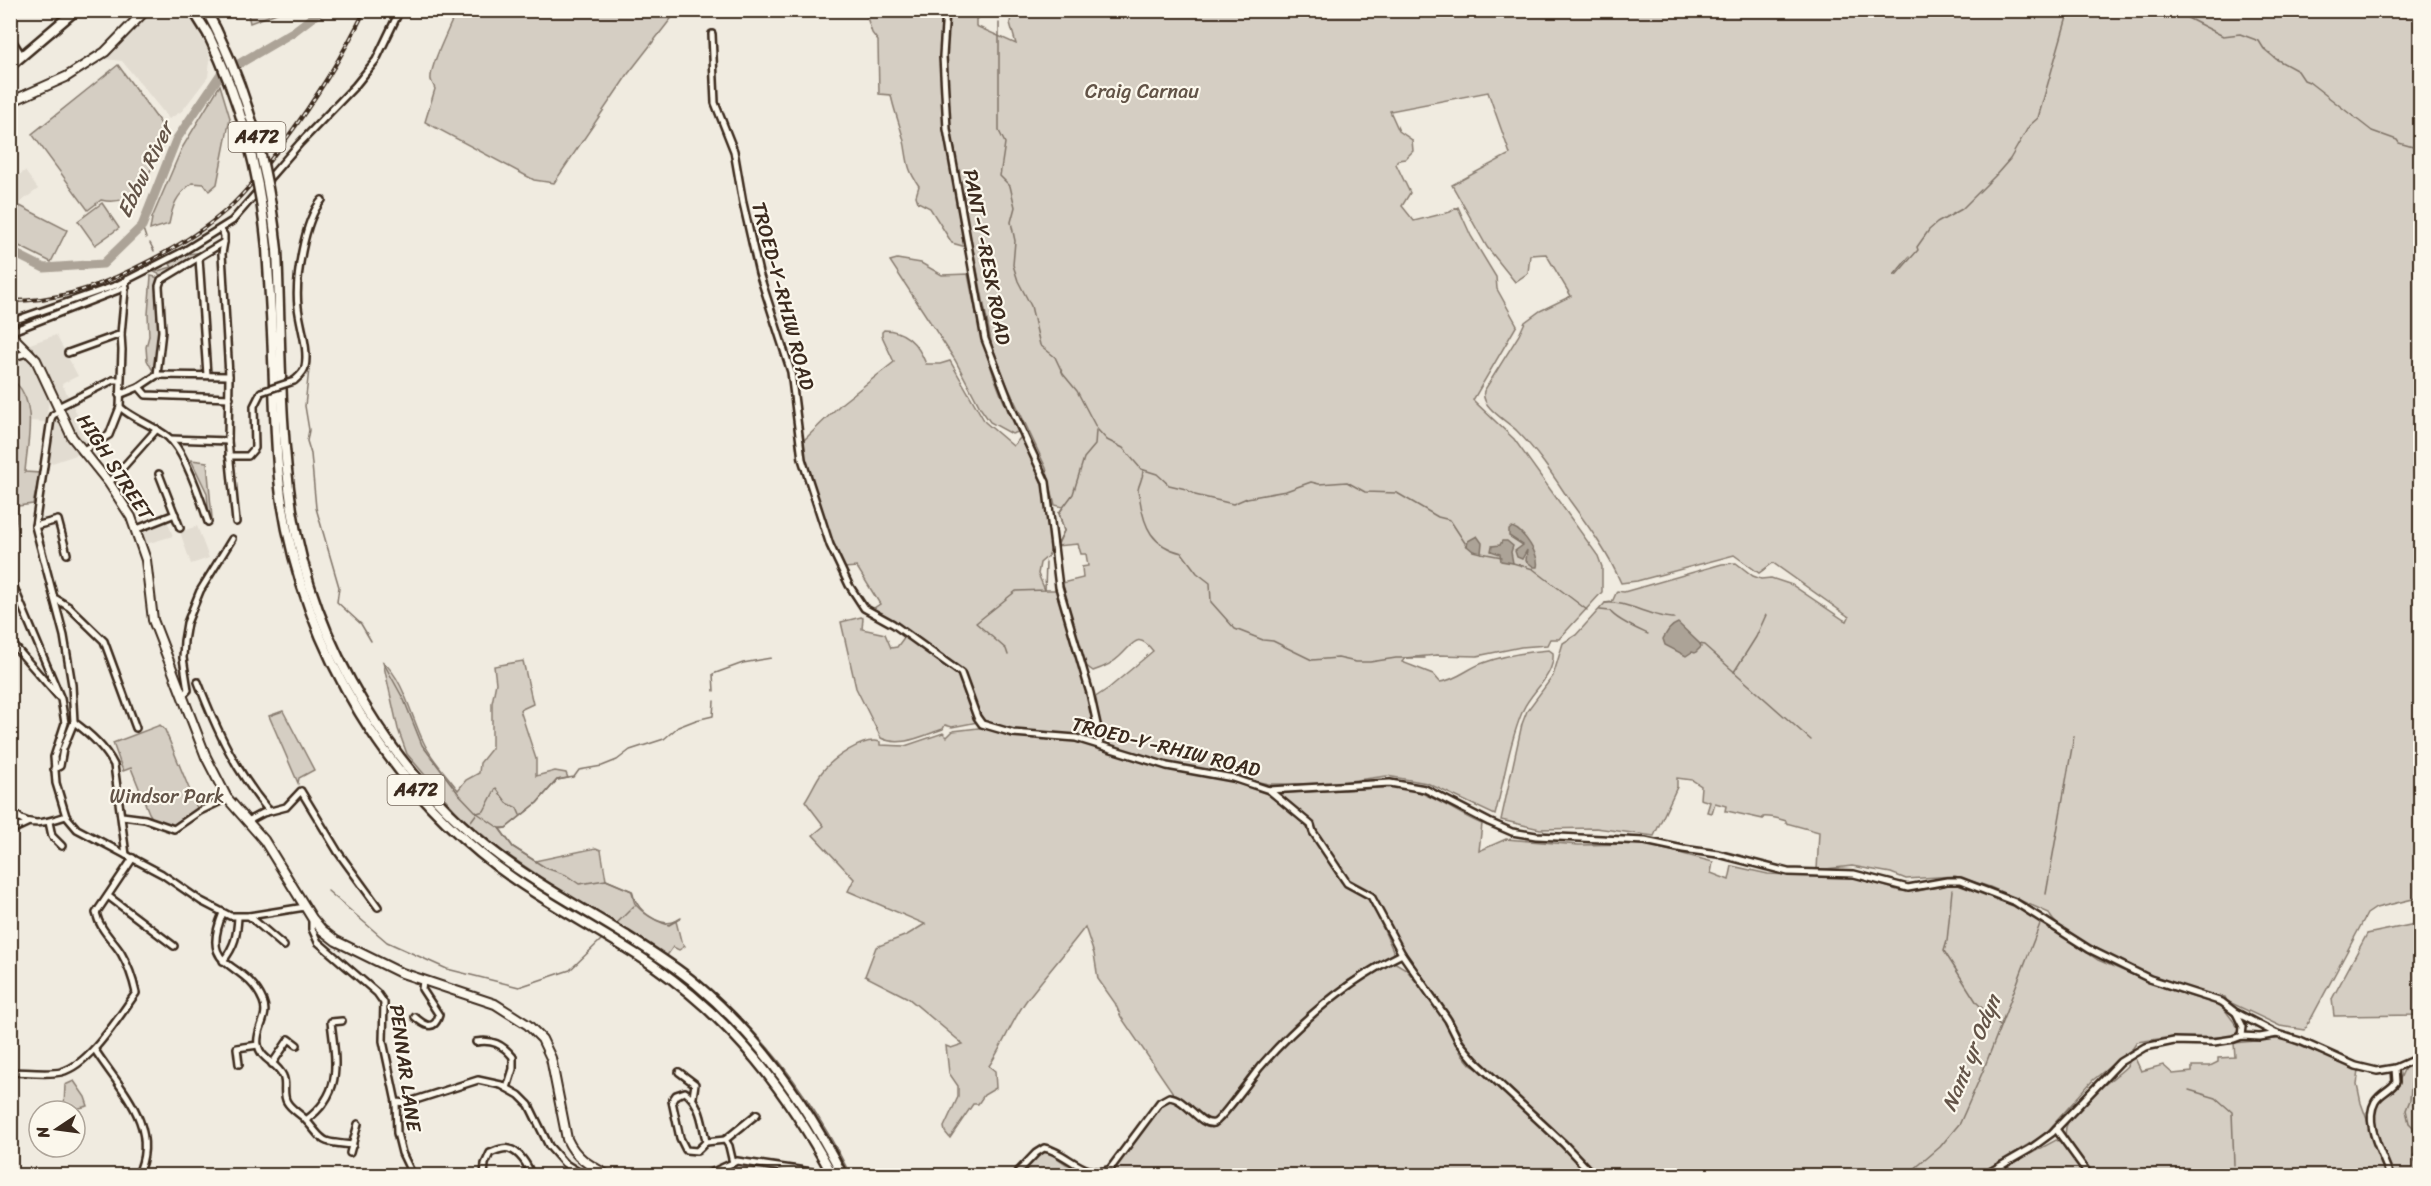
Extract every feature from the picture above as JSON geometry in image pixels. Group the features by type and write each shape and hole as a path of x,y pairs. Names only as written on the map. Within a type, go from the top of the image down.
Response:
{"main road":[{"path":"10,66 76,10"},
{"name":"A472","path":"193,10 212,32"},
{"name":"A472","path":"206,10 212,32 240,86 262,154 273,212 275,432 282,499 300,583 331,660 358,712 401,774 466,841 517,881 653,966 698,999 733,1033 778,1086 832,1176"},
{"name":"A472","path":"272,249 285,440 293,513 309,581 344,668 361,699 408,765 451,814 477,838 527,876 624,934 694,982 726,1011 756,1043 787,1082 810,1116 843,1176"}],"street":[{"path":"10,102 66,77 105,52 146,10"},
{"path":"10,322 98,293 184,251 232,221 300,143 356,86 376,60 400,10"},
{"name":"PANT-Y-RESK ROAD","path":"946,10 943,56 947,129 985,339 1012,409 1046,482 1052,513 1054,555 1059,587 1090,693 1100,738 1099,745"},
{"name":"TROED-Y-RHIW ROAD","path":"712,34 715,103 734,151 759,273 791,372 802,459 825,532 849,585 868,612 893,624 962,674 977,717 982,724 1013,733 1061,736 1167,766 1243,780 1269,790 1378,783 1411,785 1425,789 1512,832 1536,836 1645,841 1718,854 1788,872 1854,874 1908,888 1960,881 2015,902 2089,949 2150,979 2222,1002 2235,1012 2277,1034 2300,1041 2356,1066 2377,1071 2395,1068 2421,1057"},
{"path":"10,37 22,57"},
{"path":"229,456 248,456 255,448 254,406 261,392 294,381 304,370 306,357 297,304 299,274 306,235 322,200"},
{"path":"220,229 224,235 222,254 230,398 228,441 236,522"},
{"path":"157,375 162,332 159,286 161,280 224,242"},
{"path":"199,258 207,375"},
{"path":"82,451 109,435 120,407 118,395 126,280"},
{"path":"10,333 126,287"},
{"name":"HIGH STREET","path":"10,333 36,360 72,437 109,483 137,529 146,560 153,620 206,757 227,798 264,840 312,918 336,941 399,972 495,1004 528,1024 542,1039 550,1058 567,1139 572,1149 580,1158 609,1176"},
{"path":"68,353 121,334"},
{"path":"10,358 30,352"},
{"path":"118,395 139,387 157,375 229,376"},
{"path":"54,769 60,766 63,750 74,722 72,685 64,636 35,526 52,417 59,409 113,380 119,380"},
{"path":"139,387 146,395 230,398"},
{"path":"120,407 133,418 150,424 170,439 198,489 208,522"},
{"path":"109,483 157,429"},
{"path":"170,439 228,441"},
{"path":"159,474 180,528"},
{"path":"137,529 175,514"},
{"path":"35,526 58,520 67,554"},
{"path":"182,696 188,690 183,658 187,623 200,591 232,538"},
{"path":"10,578 61,699 65,723 54,757 54,769 60,800 66,816 77,829 89,838 162,874 201,901 224,913 238,917 305,907"},
{"path":"55,598 69,607 104,640 136,728"},
{"path":"10,641 47,686 61,699"},
{"path":"198,682 229,756 247,785 269,811"},
{"path":"74,722 89,734 114,765 126,855"},
{"path":"1269,790 1311,825 1313,832 1347,883 1371,896 1402,954 1448,1020 1459,1042 1475,1061 1564,1144 1594,1176"},
{"path":"248,821 269,811 286,807 301,791 338,852 378,907"},
{"path":"122,816 145,819 174,829 205,808 227,798"},
{"path":"10,808 15,815 27,823"},
{"path":"10,831 27,823 48,822 66,816"},
{"path":"48,822 52,836 62,846"},
{"path":"10,1072 61,1072 80,1063 94,1050 136,993 132,976 121,953 99,924 96,913 133,858"},
{"path":"108,896 174,946"},
{"path":"224,913 216,931 216,950 223,961 250,980 264,1003 265,1022 258,1038 258,1045 262,1056 283,1075 287,1102 306,1120 321,1139 330,1143 353,1145"},
{"path":"249,916 284,946"},
{"path":"223,961 237,938 238,917"},
{"name":"PENNAR LANE","path":"312,918 312,929 318,942 377,993 384,1003 383,1041 396,1102 397,1133 402,1154 413,1176"},
{"path":"1014,1176 1036,1153 1044,1149 1051,1150 1080,1167 1103,1171 1110,1169 1160,1102 1169,1097 1180,1099 1205,1122 1211,1124 1218,1122 1242,1088 1288,1035 1355,980 1402,954"},
{"path":"415,1017 425,1026 430,1026 435,1024 439,1015 422,989 423,981"},
{"path":"2235,1012 2243,1027 2242,1036"},
{"path":"323,1023 342,1021"},
{"path":"306,1120 326,1103 332,1089 335,1072 331,1022"},
{"name":"TROED-Y-RHIW ROAD","path":"1983,1176 2030,1149 2056,1129 2120,1062 2131,1054 2161,1043 2229,1040 2242,1036 2260,1037 2277,1034"},
{"path":"272,1064 288,1039 297,1045"},
{"path":"476,1042 488,1040 504,1046 513,1057 513,1069 507,1088"},
{"path":"239,1064 237,1048 258,1045"},
{"path":"94,1050 128,1096 140,1118 145,1145 142,1166 137,1176"},
{"path":"2390,1176 2376,1137 2372,1116 2376,1100 2396,1082 2395,1068"},
{"path":"679,1072 695,1084 693,1097 706,1142"},
{"path":"396,1102 406,1103 478,1080 489,1081 507,1088 529,1105 549,1146 564,1163 585,1176"},
{"path":"693,1097 685,1092 676,1095 672,1101 680,1138 687,1150 698,1151 706,1142 725,1140 757,1114"},
{"path":"350,1153 358,1124"},
{"path":"2056,1129 2090,1176"},
{"path":"725,1140 729,1146 733,1163"},
{"path":"484,1176 485,1164 490,1153 501,1148 510,1149 517,1154 530,1168 531,1176"},
{"path":"704,1176 737,1161 838,1176"}],"shaded area":[{"path":"156,10 184,12 193,21 208,50 210,60 208,77 182,111 169,119 122,61 106,59 148,14"},
{"path":"25,171 38,189 18,204 11,217 11,174 19,175"},
{"path":"56,335 78,376 62,384 80,420 76,423 88,444 83,447 64,414 38,359 27,345"},
{"path":"10,339 29,359 49,399 46,422 29,421 29,411 18,385 11,377"},
{"path":"57,420 79,454 49,464 53,422"},
{"path":"167,520 173,536 146,544 143,530"},
{"path":"197,526 209,558 191,564 180,532"},
{"path":"1512,527 1517,529 1530,544 1536,557 1537,567 1526,561 1527,550 1522,559 1517,557 1515,551 1523,545 1509,536 1509,530"},
{"path":"1477,536 1482,543 1481,553 1467,546 1468,541"},
{"path":"1502,541 1507,541 1513,546 1511,552 1513,563 1501,561 1500,554 1491,551 1492,546 1500,545"},
{"path":"1678,623 1700,644 1701,647 1695,653 1692,652 1686,656 1665,645 1663,639"},
{"path":"741,1165 785,1175 728,1175 732,1167"}],"green space":[{"path":"247,10 282,10 282,11 250,23"},
{"path":"456,10 677,11 628,74 554,183 534,180 425,122 435,89 431,80 433,66"},
{"name":"Craig Carnau","path":"865,11 988,11 976,19 976,26 1016,44 1010,23 1012,11 2420,11 2420,894 2417,898 2376,908 2367,914 2305,1030 2280,1026 2227,1001 2225,997 2184,988 2143,972 2084,943 2055,922 2049,913 1990,887 1955,876 1906,879 1891,873 1852,866 1817,870 1819,832 1775,818 1763,817 1763,819 1725,811 1726,806 1715,803 1712,813 1707,812 1710,802 1700,799 1701,786 1692,780 1677,778 1677,787 1654,836 1596,828 1540,829 1501,820 1522,724 1527,711 1553,676 1563,643 1576,635 1605,603 1612,602 1617,591 1624,592 1722,564 1736,563 1753,576 1761,579 1771,578 1792,585 1844,620 1847,621 1849,617 1773,563 1759,573 1734,555 1637,581 1621,583 1598,540 1539,456 1517,431 1486,403 1484,391 1525,322 1540,311 1571,296 1546,254 1530,255 1528,273 1515,282 1487,247 1452,185 1510,154 1488,92 1390,111 1399,131 1412,140 1413,151 1405,159 1398,160 1396,164 1410,193 1402,206 1414,221 1450,212 1458,207 1471,236 1496,277 1497,289 1517,325 1473,400 1514,439 1598,556 1602,567 1602,592 1559,639 1550,639 1547,645 1521,647 1477,656 1437,655 1405,658 1402,662 1433,674 1440,682 1499,658 1549,650 1553,653 1553,661 1547,676 1527,703 1518,723 1495,815 1427,783 1387,776 1327,784 1269,784 1182,767 1102,743 1094,698 1153,651 1143,641 1139,641 1104,667 1093,671 1085,665 1062,583 1083,578 1082,567 1088,566 1086,554 1081,554 1078,544 1056,546 1064,531 1059,513 1063,507 1055,505 1046,468 1007,385 992,346 973,249 952,243 930,208 918,202 916,196 919,186 909,167 891,95 879,94 878,41 872,33"},
{"path":"118,65 167,132 166,141 142,184 134,193 125,199 101,200 88,210 32,134"},
{"path":"220,85 230,118 217,184 209,191 204,184 192,183 176,201 169,224 150,230 152,218 182,148"},
{"path":"102,203 119,228 95,245 78,221"},
{"path":"20,206 67,230 51,262 11,242 11,224"},
{"path":"205,252 163,276 154,272 172,267 170,264 187,254"},
{"path":"897,259 921,263 942,275 968,274 987,355 1000,393 1018,432 1012,434 990,422 955,360 890,261"},
{"path":"151,276 160,278 156,285 160,331 153,371 147,360 146,347 149,336"},
{"path":"884,330 899,333 911,340 920,351 926,364 950,361 985,422 1013,446 1022,436 1042,484 1048,506 1052,547 1048,556 1040,563 1038,574 1045,590 1057,590 1084,682 1096,740 1052,732 1010,730 984,720 979,714 964,672 904,628 871,610 880,604 857,567 844,568 819,506 802,442 842,403 894,362 882,336"},
{"path":"16,383 23,392 29,413 30,425 25,472 40,473 33,504 18,506 15,528 11,530 10,384"},
{"path":"191,460 207,462 212,518 209,518 207,493"},
{"path":"863,618 862,629 885,634 891,648 897,647 905,636 957,673 978,722 952,727 945,725 943,729 904,741 896,742 881,738 856,688 841,622"},
{"path":"523,661 533,704 520,710 536,759 536,776 555,771 566,773 568,778 557,780 537,803 506,828 500,829 513,847 535,861 596,848 601,850 606,880 632,891 635,904 650,916 666,923 676,921 681,941 685,946 679,950 673,947 666,957 501,850 459,815 407,754 398,729 383,662 397,679 428,751 458,790 466,780 479,773 480,763 492,748 492,703 496,683 494,666"},
{"path":"283,711 314,770 299,778 298,783 269,716"},
{"name":"Windsor Park","path":"160,725 165,730 197,808 173,825 154,821 131,768 123,771 113,743"},
{"path":"987,727 1077,740 1255,785 1302,820 1341,882 1369,897 1395,955 1349,980 1294,1025 1236,1092 1216,1120 1210,1120 1173,1093 1121,1017 1115,1003 1098,979 1094,954 1085,927 1016,1017 989,1066 995,1071 996,1088 984,1095 978,1104 973,1104 950,1138 944,1127 958,1097 958,1086 949,1073 946,1046 951,1048 963,1044 908,998 865,976 876,947 907,935 925,924 848,891 854,879 813,835 824,826 805,801 827,767 857,745 873,741 880,742 880,745 905,746 943,733 947,737 953,731"},
{"path":"1398,787 1431,797 1482,824 1479,851 1506,839 1579,845 1632,844 1653,846 1713,862 1711,873 1729,880 1732,866 1768,874 1857,877 1900,891 1918,891 1953,884 1981,890 2017,905 2098,960 2164,988 2222,1006 2240,1030 2235,1036 2229,1037 2165,1038 2137,1042 2133,1048 2093,1080 2044,1135 1977,1175 1595,1175 1554,1129 1470,1052 1450,1015 1405,952 1372,894 1347,881 1315,832 1311,820 1278,795"},
{"path":"2420,923 2420,1015 2334,1016 2332,999 2367,934"},
{"path":"1394,962 1406,969 1431,1001 1461,1053 1471,1065 1486,1074 1590,1175 1110,1176 1125,1152 1165,1101 1174,1099 1212,1128 1256,1073 1310,1018 1372,972"},
{"path":"2285,1040 2359,1070 2357,1084 2361,1103 2387,1175 2094,1175 2068,1142 2066,1127 2070,1118 2088,1098 2126,1067 2134,1056 2141,1071 2163,1065 2173,1074 2192,1072 2192,1066 2210,1066 2218,1062 2218,1058 2235,1057 2234,1043"},
{"path":"2420,1059 2420,1175 2393,1175 2377,1138 2373,1118 2375,1108 2379,1100 2395,1087 2404,1069"},
{"path":"74,1081 86,1099 64,1099 65,1085"},
{"path":"2056,1140 2064,1143 2087,1176 1990,1176"},
{"path":"1047,1151 1066,1164 1101,1175 1018,1176 1041,1152"}],"waterway":[{"name":"Ebbw River","path":"10,251 44,268 103,264 142,226 176,140 220,75 293,32 322,10"},
{"path":"1896,275 1918,250 1917,247 1929,230 1962,209 1995,176 2010,159 2029,126 2038,118 2069,10"},
{"path":"2172,10 2223,36 2240,34 2259,41 2264,49 2276,59 2298,71 2304,80 2372,131 2420,149"},
{"path":"999,23 999,131 1005,143 1000,176 1010,186 1015,207 1011,222 1015,241 1013,265 1018,281 1031,306 1040,345 1055,357 1063,374 1077,391 1097,429 1107,440 1123,448 1141,469 1157,474 1169,485 1186,489 1195,495 1233,504 1247,498 1286,491 1311,482 1319,484 1347,482 1365,492 1397,493 1438,517 1450,520 1467,546"},
{"path":"142,226 146,238"},
{"path":"150,243 154,251"},
{"path":"1894,275 1909,257"},
{"path":"309,369 305,406 309,430 307,441 311,454 316,508 339,587 337,602 361,624 371,641"},
{"path":"1057,546 1064,531 1059,513 1073,494 1084,458 1095,445 1096,430"},
{"path":"1143,471 1138,491 1144,519 1151,534 1163,546 1182,553 1197,573 1210,583 1211,602 1235,629 1263,640 1273,641 1312,660 1338,658 1370,662 1396,658 1425,658"},
{"path":"1481,553 1502,557"},
{"path":"1008,655 1006,649 976,623 1016,591 1045,590 1046,562"},
{"path":"1513,563 1533,569 1587,610"},
{"path":"1605,603 1621,604 1674,618"},
{"path":"1600,610 1610,611 1622,621 1648,634"},
{"path":"1734,672 1756,637 1766,615"},
{"path":"1700,644 1704,645 1811,740"},
{"path":"714,691 713,674 743,663 771,658"},
{"path":"383,662 404,700 422,745 458,793 477,813 499,828 513,847 546,868 566,875 579,884 606,880 632,891 641,908 650,917 662,923 669,925 681,918"},
{"path":"499,828 506,828 537,803 557,780 574,777 579,770 602,766 617,760 630,750 664,739 678,727 713,716 714,701"},
{"name":"Nant yr Odyn","path":"2046,894 2074,736"},
{"path":"471,821 477,813 484,811 496,788 507,803 517,808 520,815"},
{"path":"1952,890 1944,951 1977,1003 2000,1025"},
{"path":"328,891 387,942 447,969 519,987 570,970 602,939"},
{"path":"616,924 634,906"},
{"name":"Nant yr Odyn","path":"1906,1176 1940,1147 1960,1123 1983,1071 2040,924"},
{"path":"2420,955 2420,971"},
{"path":"2420,982 2420,987"},
{"path":"722,1002 779,1060 811,1105 851,1176"},
{"path":"2415,1057 2419,1050 2420,1039"},
{"path":"2413,1062 2410,1100 2406,1110 2409,1123 2413,1127 2417,1152 2413,1156 2420,1176"},
{"path":"2189,1090 2216,1098 2232,1112 2234,1165"},
{"path":"2217,1176 2226,1169"}],"railway":[{"path":"10,301 58,296 103,282 166,252 218,217 253,182 295,126 337,61 365,10"}]}
